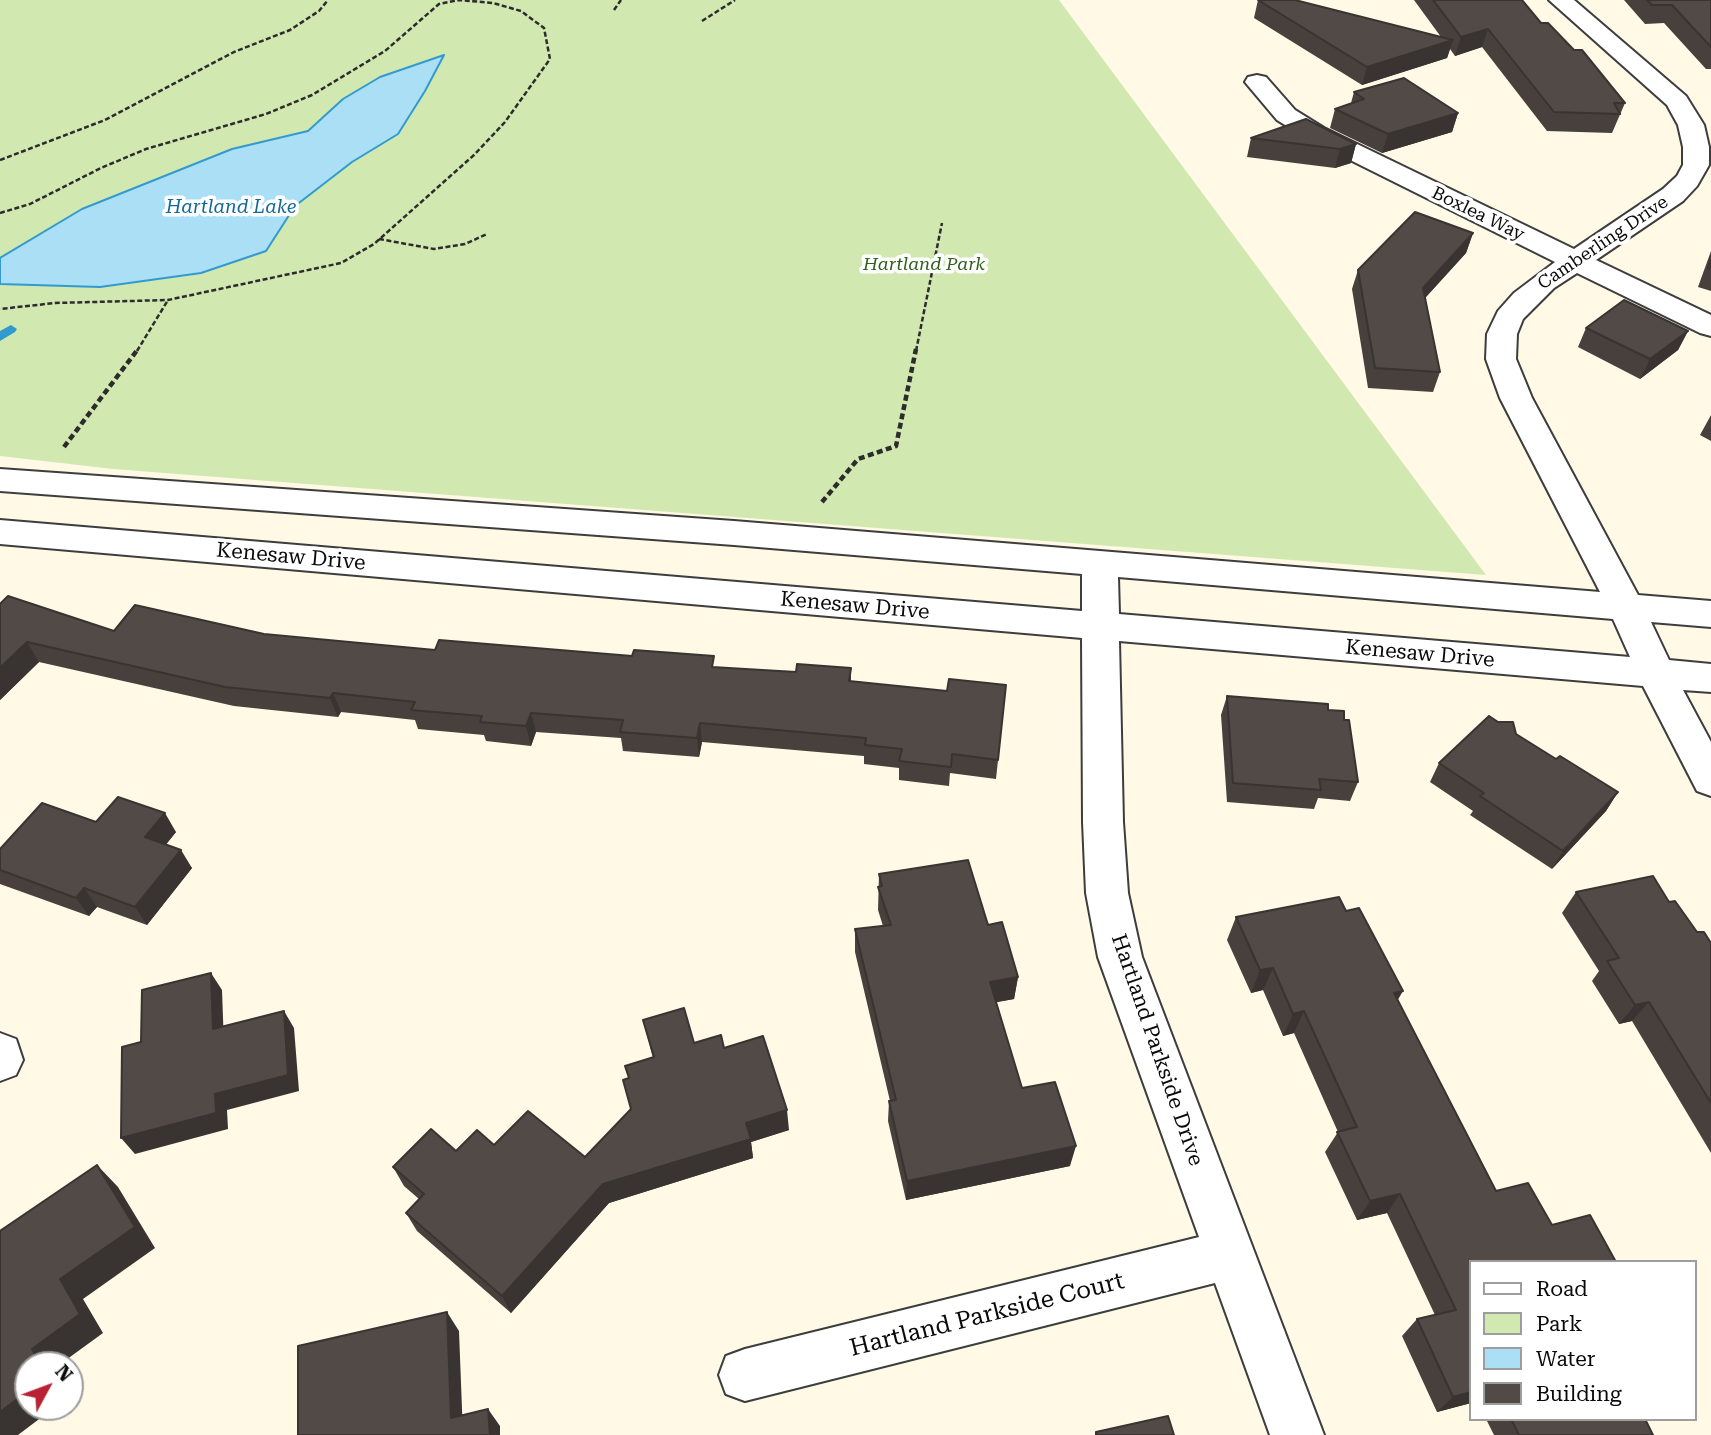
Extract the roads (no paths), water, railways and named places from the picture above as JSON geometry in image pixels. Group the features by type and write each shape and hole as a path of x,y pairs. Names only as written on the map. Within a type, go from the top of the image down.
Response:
{"street":[{"name":"Camberling Drive","path":"1560,0 1677,101 1691,125 1696,147 1696,165 1688,180 1673,195 1544,282 1524,299 1509,317 1502,334 1502,359 1516,398 1626,607 1656,674 1711,780"},
{"name":"Boxlea Way","path":"1257,82 1286,115 1315,133 1711,327"},
{"path":"0,513 15,482 803,539 1711,614"},
{"name":"Kenesaw Drive","path":"0,532 1711,678"},
{"name":"Hartland Parkside Drive","path":"1100,564 1099,627 1107,893 1120,957 1297,1435"},
{"path":"0,1054 0,1060"},
{"name":"Hartland Parkside Court","path":"745,1375 1229,1255"}],"water":[{"name":"Hartland Lake","path":"444,55 398,134 352,162 295,206 266,251 201,273 100,287 0,284 0,258 82,209 232,149 308,131 343,99 380,77"}],"waterway":[{"path":"0,337 11,329"}],"park label":[{"name":"Hartland Park","path":"924,265"}]}
